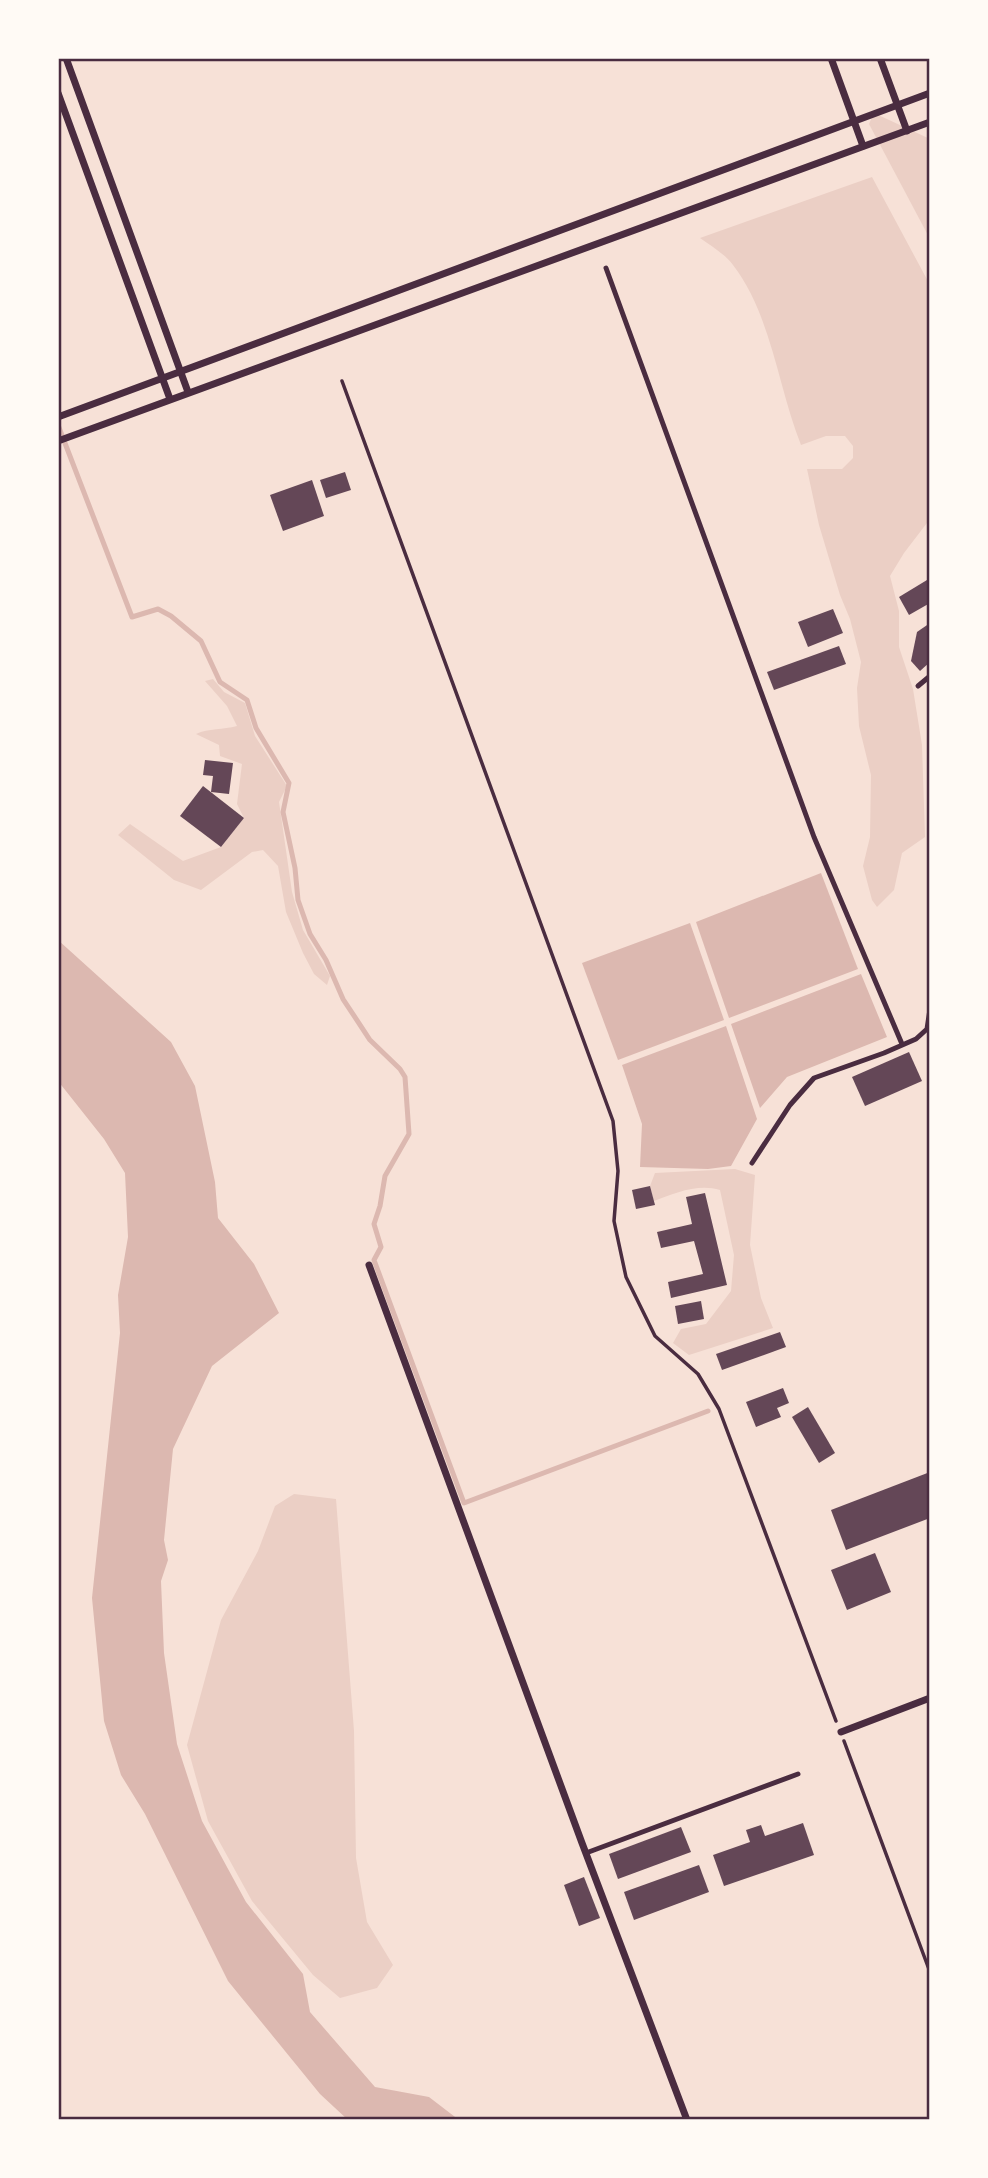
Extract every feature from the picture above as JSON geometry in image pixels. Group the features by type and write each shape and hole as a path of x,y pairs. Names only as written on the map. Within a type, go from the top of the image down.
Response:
{"street":[{"path":"66,58 188,392"},
{"path":"831,58 863,145"},
{"path":"880,58 907,131"},
{"path":"58,93 170,399"},
{"path":"60,416 930,93"},
{"path":"58,441 930,122"},
{"path":"369,1265 687,2120"},
{"path":"841,1732 930,1698"}],"lane":[{"path":"606,268 814,837 902,1045"},
{"path":"918,686 930,676"},
{"path":"752,1163 790,1105 814,1078 916,1039 927,1029 930,1009"},
{"path":"586,1853 798,1774"}],"path":[{"path":"342,381 613,1121 618,1171 614,1221 626,1277 655,1336 698,1374 719,1409 930,1972"}],"shaded area":[{"path":"874,113 930,139 930,239 869,124"},
{"path":"872,177 930,285 930,519 890,576 899,611 899,647 913,689 922,745 925,837 902,853 894,890 877,907 872,900 863,866 870,837 871,775 859,726 857,688 861,662 819,525 807,469 842,469 853,458 853,446 845,436 826,436 801,445 765,328 746,284 730,261 700,238"},
{"path":"213,679 224,692 245,703 255,736 287,786 279,802 292,892 303,930 330,976 327,985 314,974 303,953 286,912 278,866 263,850 252,852 201,890 174,880 118,835 130,824 183,861 221,847 244,818 237,804 242,764 220,756 219,745 196,734 237,726 227,706 205,681"},
{"path":"821,873 858,969 729,1018 696,922"},
{"path":"690,923 724,1020 618,1060 582,963"},
{"path":"58,940 171,1042 195,1086 215,1182 218,1218 254,1264 279,1313 212,1366 173,1449 164,1540 168,1560 161,1581 164,1653 177,1744 202,1821 246,1902 303,1974 310,2012 375,2087 429,2097 459,2120 348,2120 320,2094 228,1981 145,1814 121,1775 104,1721 92,1598 120,1333 118,1295 128,1237 125,1173 104,1139 58,1081"},
{"path":"861,974 887,1037 787,1077 760,1108 731,1024"},
{"path":"726,1026 757,1119 731,1166 708,1169 640,1167 642,1124 622,1065"},
{"path":"735,1169 755,1175 750,1245 761,1298 773,1328 689,1355 673,1343 681,1329 706,1324 731,1291 734,1255 720,1190 695,1188 654,1201 650,1186 655,1173"},
{"path":"294,1494 336,1499 354,1731 356,1858 367,1922 393,1965 377,1988 340,1998 313,1975 252,1901 208,1821 187,1745 221,1620 258,1551 275,1506"}],"building":[{"path":"345,472 351,490 326,498 320,480"},
{"path":"312,480 324,516 283,531 270,495"},
{"path":"927,580 930,586 930,603 909,615 899,597"},
{"path":"833,609 843,633 808,647 798,622"},
{"path":"930,623 930,662 920,671 911,661 917,632"},
{"path":"839,646 846,664 774,690 767,672"},
{"path":"205,760 233,763 229,794 211,792 213,776 203,775"},
{"path":"203,786 244,818 221,847 180,816"},
{"path":"909,1052 922,1081 865,1106 852,1077"},
{"path":"650,1186 655,1205 636,1209 632,1190"},
{"path":"705,1193 727,1285 671,1298 668,1282 703,1274 694,1241 661,1248 657,1232 692,1224 686,1197"},
{"path":"701,1301 704,1319 678,1324 675,1306"},
{"path":"780,1332 786,1347 722,1370 716,1354"},
{"path":"783,1388 789,1403 777,1408 781,1417 756,1427 746,1402"},
{"path":"808,1407 835,1453 819,1463 792,1417"},
{"path":"930,1472 930,1518 846,1550 831,1510"},
{"path":"875,1553 891,1592 847,1610 831,1570"},
{"path":"803,1823 814,1855 724,1886 713,1855 750,1842 746,1830 761,1825 765,1836"},
{"path":"681,1827 691,1852 618,1879 609,1854"},
{"path":"699,1865 709,1892 634,1920 624,1892"},
{"path":"584,1877 600,1918 579,1926 564,1885"}],"waterway":[{"path":"58,425 132,617 158,609 171,616 201,641 220,682 247,700 256,728 289,783 283,812 295,868 298,900 310,934 326,960 343,999 370,1040 405,1077 409,1134 385,1176 374,1224 381,1247 374,1260 464,1503 708,1411"}]}
